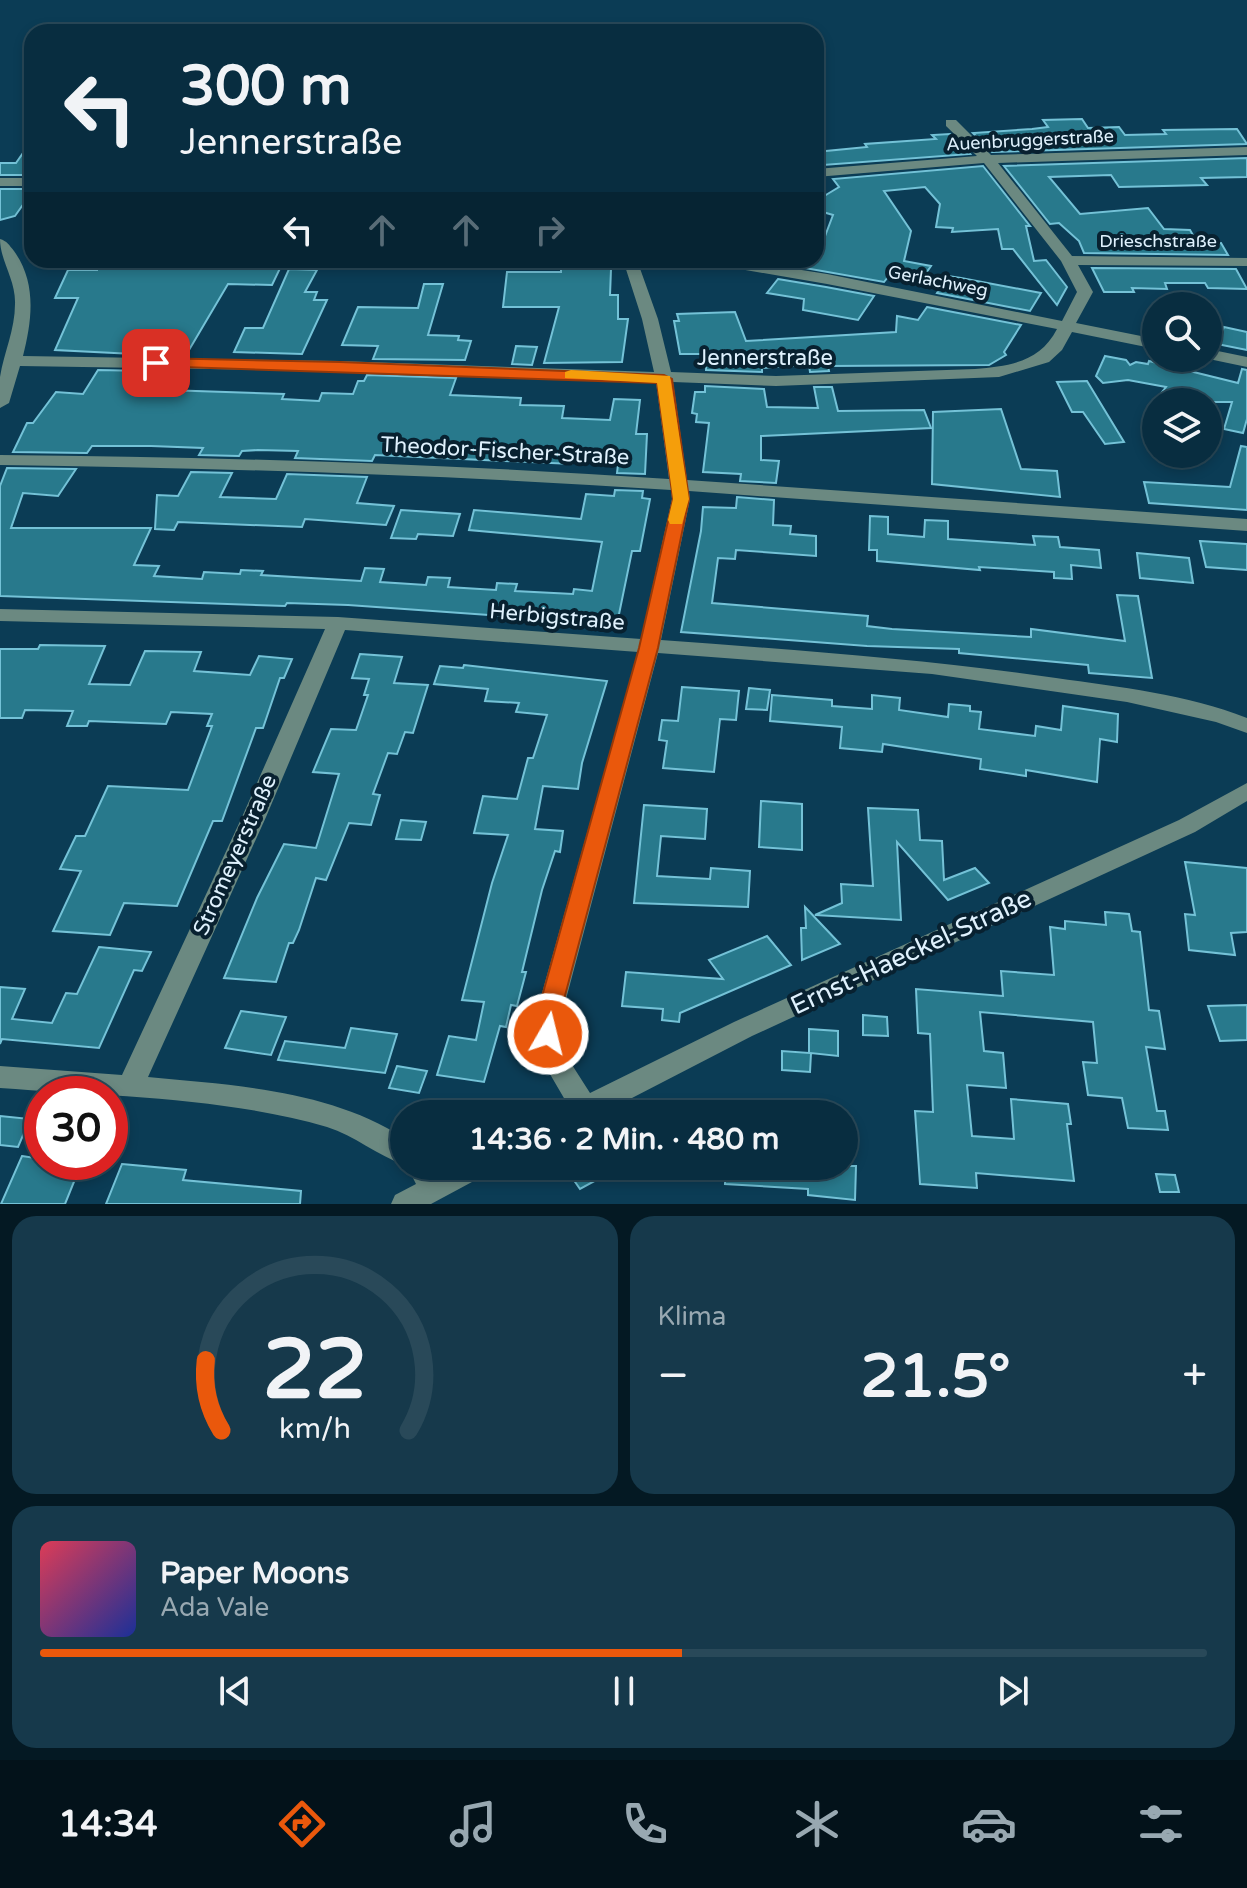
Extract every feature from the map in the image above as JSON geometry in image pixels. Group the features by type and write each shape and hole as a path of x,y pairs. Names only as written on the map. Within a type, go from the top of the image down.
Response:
{"street":[{"path":"951,123 988,159 1068,260"},
{"name":"Auenbruggerstraße","path":"824,172 988,159 1247,151"},
{"path":"0,182 24,182"},
{"path":"0,243 22,279 26,301 0,403"},
{"name":"Drieschstraße","path":"1068,260 1247,262"},
{"name":"Jennerstraße","path":"13,361 340,366 776,381 999,372 1043,359 1056,347 1085,292 1068,260"},
{"path":"574,1100 549,1051 548,1018 649,648 681,499 664,379 650,319 633,268"},
{"name":"Gerlachweg","path":"760,268 1142,341"},
{"path":"1222,357 1247,362"},
{"name":"Theodor-Fischer-Straße","path":"0,460 320,466 679,484 1247,525"},
{"name":"Herbigstraße","path":"0,615 338,623 932,667 1127,695 1222,716 1247,726"},
{"name":"Stromeyerstraße","path":"130,1086 254,817 338,623"},
{"name":"Ernst-Haeckel-Straße","path":"602,1100 743,1029 1187,826 1247,791"},
{"path":"0,1077 130,1086 250,1100 311,1111 359,1127 390,1145"},
{"path":"405,1204 425,1180"}],"building":[{"path":"1082,119 1088,128 1119,127 1125,135 1166,134 1163,130 1237,129 1247,144 992,152 973,133 1048,127 1043,120"},
{"path":"950,134 970,154 824,165 824,151 867,147 865,144 936,139 932,135"},
{"path":"24,152 24,175 0,175 0,163 16,163"},
{"path":"1247,158 1247,177 1201,178 1207,185 1119,187 1111,175 1049,177 1080,214 1148,208 1164,229 1190,230 1197,242 1221,243 1228,255 1084,253 1079,241 1059,223 1050,224 1004,166"},
{"path":"983,166 1030,226 1026,226 1034,261 1046,260 1067,287 1057,305 1013,249 1002,249 998,229 952,232 953,228 936,227 940,204 925,187 884,191 911,231 904,261 931,266 919,283 888,277 884,282 805,268 824,268 824,239 833,215 824,212 824,196 839,187 833,179"},
{"path":"0,189 24,189 24,203 15,216 0,220"},
{"path":"280,268 272,285 228,284 189,350 157,350 154,355 55,350 78,298 55,298 68,270"},
{"path":"561,268 611,269 610,295 618,295 618,319 628,319 622,362 544,363 559,307 503,307 507,272 561,272"},
{"path":"1092,268 1236,269 1247,289 1208,288 1205,283 1165,283 1167,289 1132,288 1134,292 1104,292"},
{"path":"289,269 317,270 305,292 317,292 314,300 327,300 302,354 234,352 245,328 263,328"},
{"path":"948,276 1041,293 1030,311 937,293"},
{"path":"778,279 874,296 858,320 803,310 804,299 767,293"},
{"path":"424,284 443,284 428,335 459,336 458,340 471,341 465,360 373,359 378,346 342,345 358,307 418,308"},
{"path":"927,307 1021,325 1004,352 1006,355 989,365 828,366 829,371 810,372 809,365 762,368 762,372 706,370 707,354 680,354 674,321 679,321 677,314 735,312 746,341 896,332 897,316 918,320"},
{"path":"1224,327 1247,332 1247,350 1222,345"},
{"path":"516,346 537,347 532,365 512,364"},
{"path":"1105,356 1126,360 1130,365 1142,363 1142,372 1194,372 1238,383 1242,369 1247,370 1247,419 1243,433 1224,429 1232,402 1222,402 1222,388 1165,388 1128,380 1103,383 1096,376"},
{"path":"98,370 146,371 136,389 284,394 282,399 319,401 322,393 353,394 358,381 364,381 367,375 456,378 450,395 521,398 520,405 564,406 562,418 610,420 614,399 640,400 636,434 647,434 645,474 617,473 619,456 574,454 572,464 375,455 372,461 295,458 298,451 258,450 242,451 239,456 199,455 203,448 151,446 92,446 87,453 13,452 27,423 33,423 56,392 83,394"},
{"path":"1087,381 1124,442 1105,444 1083,412 1072,412 1057,382"},
{"path":"705,386 764,389 767,407 818,408 814,387 832,387 838,411 924,410 931,428 761,436 761,460 779,461 776,483 740,481 741,474 703,472 709,423 696,422 697,414 692,413 695,392 705,392"},
{"path":"1001,409 1021,469 1057,471 1060,497 932,484 933,412"},
{"path":"1241,446 1247,447 1247,510 1149,503 1144,482 1230,487"},
{"path":"7,468 76,469 58,496 23,493 11,528 151,528 134,565 159,566 154,576 202,579 204,572 240,574 241,570 263,571 261,575 361,581 365,568 384,569 380,582 426,585 428,577 450,578 448,587 496,590 497,583 517,584 515,591 573,594 574,589 592,591 602,542 469,530 474,510 581,519 586,494 614,496 615,490 643,491 642,498 650,499 640,551 632,551 617,624 348,605 287,603 285,606 0,596 0,486"},
{"path":"191,472 232,473 220,497 276,499 287,474 367,477 357,503 394,506 386,525 305,519 302,527 178,522 174,530 155,529 157,495 178,496"},
{"path":"737,497 774,500 773,525 791,526 790,534 816,536 816,556 736,550 735,559 718,558 712,603 868,616 867,626 892,629 1031,637 1031,629 1125,641 1117,595 1138,596 1152,678 1089,673 1088,665 959,653 959,649 867,646 681,632 703,507 736,508"},
{"path":"401,510 460,514 453,536 418,534 416,539 391,538"},
{"path":"870,516 888,517 888,534 924,537 925,520 948,521 948,539 1035,545 1033,536 1058,537 1060,547 1099,550 1101,568 1071,565 1072,579 1054,578 1054,572 979,567 980,570 877,561 877,550 869,550"},
{"path":"1200,541 1247,544 1247,570 1206,567"},
{"path":"1137,553 1189,558 1193,583 1140,578"},
{"path":"40,645 105,646 89,684 130,685 145,651 201,652 194,671 250,675 259,656 292,659 284,678 280,678 263,728 256,728 222,821 213,821 177,906 124,903 110,935 53,931 81,871 60,869 76,836 85,836 108,786 188,790 212,726 207,726 212,714 171,712 166,724 89,721 87,726 67,726 73,711 25,710 22,718 0,718 0,649 38,649"},
{"path":"360,654 402,657 394,683 428,685 413,733 405,732 397,754 388,753 373,794 380,795 371,825 349,823 326,880 316,878 299,930 293,943 289,943 276,982 224,978 257,898 284,844 316,848 339,774 313,772 331,729 356,730 368,695 364,695 369,679 352,678"},
{"path":"464,665 607,681 582,763 578,789 543,786 535,829 563,831 560,852 555,851 542,890 517,1006 511,1005 506,1027 500,1026 484,1082 437,1075 449,1036 476,1040 484,1002 462,1000 492,883 508,835 474,833 483,796 517,799 528,758 533,758 547,715 516,712 519,703 485,701 488,689 434,684 440,666 463,668"},
{"path":"682,687 739,691 736,720 720,719 714,772 663,768 667,741 659,740 662,720 678,721"},
{"path":"749,688 770,690 767,710 746,709"},
{"path":"772,695 832,700 832,706 872,709 872,695 900,698 899,710 948,717 949,704 970,706 970,711 981,712 979,729 1035,736 1036,726 1061,730 1063,706 1118,714 1117,742 1100,739 1097,782 1026,770 1026,776 980,769 981,759 883,744 882,752 840,748 842,727 770,721"},
{"path":"761,801 802,804 802,850 759,847"},
{"path":"644,805 707,809 705,839 661,836 657,876 710,879 711,868 750,871 748,907 634,903"},
{"path":"868,808 918,810 920,840 942,841 944,880 975,868 989,883 948,900 897,842 901,920 815,915 842,903 841,884 873,886"},
{"path":"401,820 426,822 421,840 396,839"},
{"path":"1185,862 1247,868 1247,932 1231,933 1235,955 1189,950 1185,914 1195,915"},
{"path":"805,907 840,944 802,960 801,928 806,928"},
{"path":"1105,912 1129,914 1132,931 1140,932 1149,1010 1159,1011 1165,1049 1146,1047 1157,1111 1165,1111 1168,1130 1128,1128 1122,1098 1088,1095 1083,1062 1097,1063 1093,1022 980,1012 984,1051 1003,1053 1006,1088 967,1085 972,1136 1014,1139 1011,1099 1068,1104 1071,1124 1067,1124 1074,1181 976,1173 977,1188 920,1184 915,1111 933,1112 930,1034 918,1033 916,989 1003,996 1001,971 1054,975 1050,927 1065,929 1065,921 1106,925"},
{"path":"767,936 791,965 680,1013 679,1022 662,1020 663,1009 622,1006 626,972 723,979 709,960"},
{"path":"99,947 151,952 142,971 134,970 99,1048 2,1039 0,1044 0,987 25,989 12,1019 52,1023 66,993 77,994"},
{"path":"1247,1005 1247,1040 1220,1041 1208,1006"},
{"path":"241,1011 286,1017 271,1055 225,1048"},
{"path":"863,1015 887,1017 888,1036 863,1035"},
{"path":"351,1028 397,1034 385,1073 278,1060 285,1041 345,1048"},
{"path":"809,1029 838,1031 838,1056 811,1053 810,1072 782,1070 782,1051 809,1053"},
{"path":"397,1066 427,1071 419,1093 389,1088"},
{"path":"0,1116 24,1118 24,1133 18,1147 0,1145"},
{"path":"22,1156 24,1180 75,1180 65,1204 1,1204"},
{"path":"128,1165 186,1170 183,1180 301,1191 300,1204 106,1204 116,1180 128,1180"},
{"path":"1156,1174 1175,1175 1179,1192 1160,1192"},
{"path":"574,1180 596,1180 580,1189"},
{"path":"725,1180 856,1180 855,1200 808,1195 808,1189 725,1184"}],"slow traffic":[{"path":"571,375 664,379 681,499 676,520"}],"route":[{"path":"156,363 340,366 664,379 681,499 649,648 548,1018 548,1034"}]}
